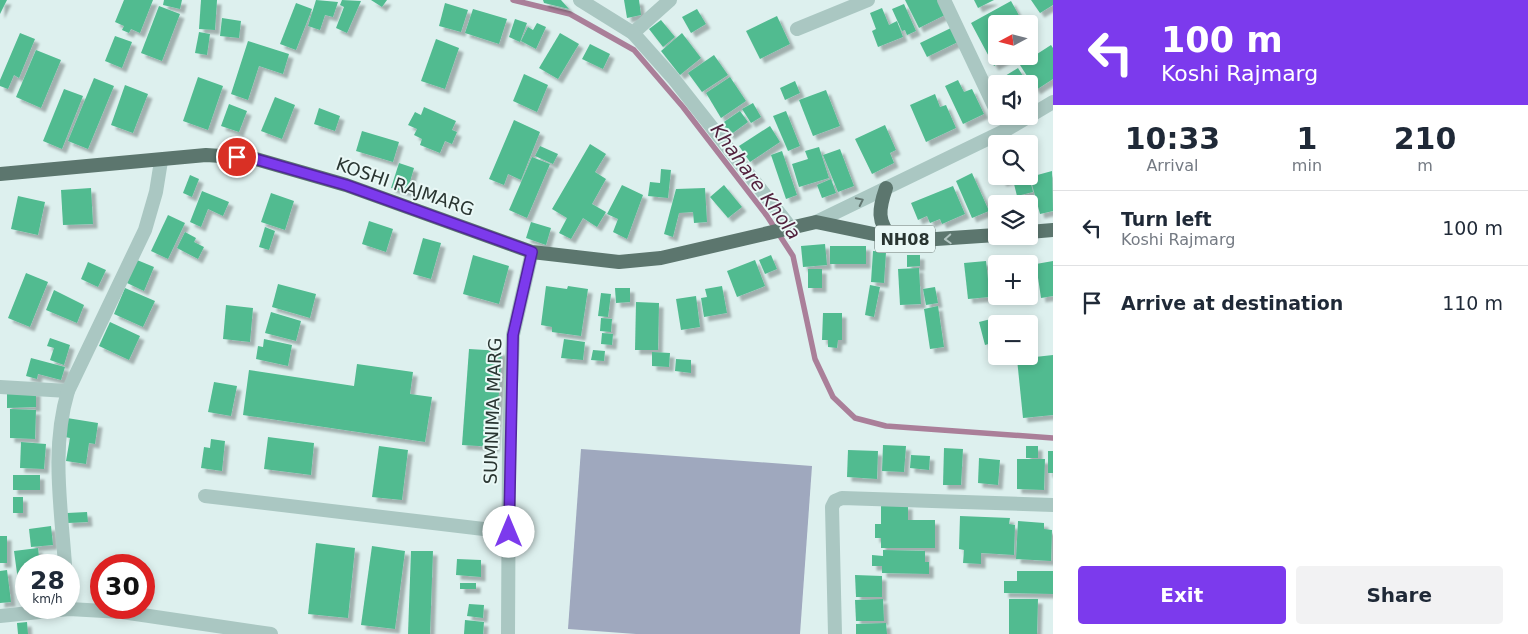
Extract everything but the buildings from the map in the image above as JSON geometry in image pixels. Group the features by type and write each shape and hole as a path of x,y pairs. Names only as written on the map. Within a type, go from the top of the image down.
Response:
{"main road":[{"name":"KOSHI RAJMARG","path":"0,174 161,161 206,155 252,158 346,185 532,252 619,262 661,258 789,229"},
{"path":"886,188 880,212 884,230 893,238"},
{"name":"NH08","path":"789,229 816,222 893,238 921,240 988,236"},
{"path":"1038,231 1053,230"}],"street":[{"path":"580,0 633,33 673,78 789,229"},
{"path":"633,33 670,0"},
{"path":"797,30 868,0"},
{"path":"944,0 988,93"},
{"path":"816,222 1006,130 1053,102"},
{"path":"1004,125 1006,130"},
{"path":"64,554 58,470 60,418 68,391 145,230 156,192 161,161"},
{"name":"SUMNIMA MARG","path":"508,634 513,335 532,252"},
{"path":"0,387 68,391"},
{"path":"205,496 509,532"},
{"path":"835,634 832,507 835,501 842,498 1053,505"},
{"path":"80,608 122,612 271,634"},
{"path":"0,616 15,614"}],"shaded area":[{"path":"581,449 812,466 800,634 636,634 568,629"}],"waterway":[{"name":"Khahare Khola","path":"513,0 570,14 634,50 683,107 767,216 793,256 815,359 833,397 855,418 886,426 1053,438"}],"route":[{"path":"237,157 252,158 346,185 532,252 513,335 509,441 509,532"}]}
